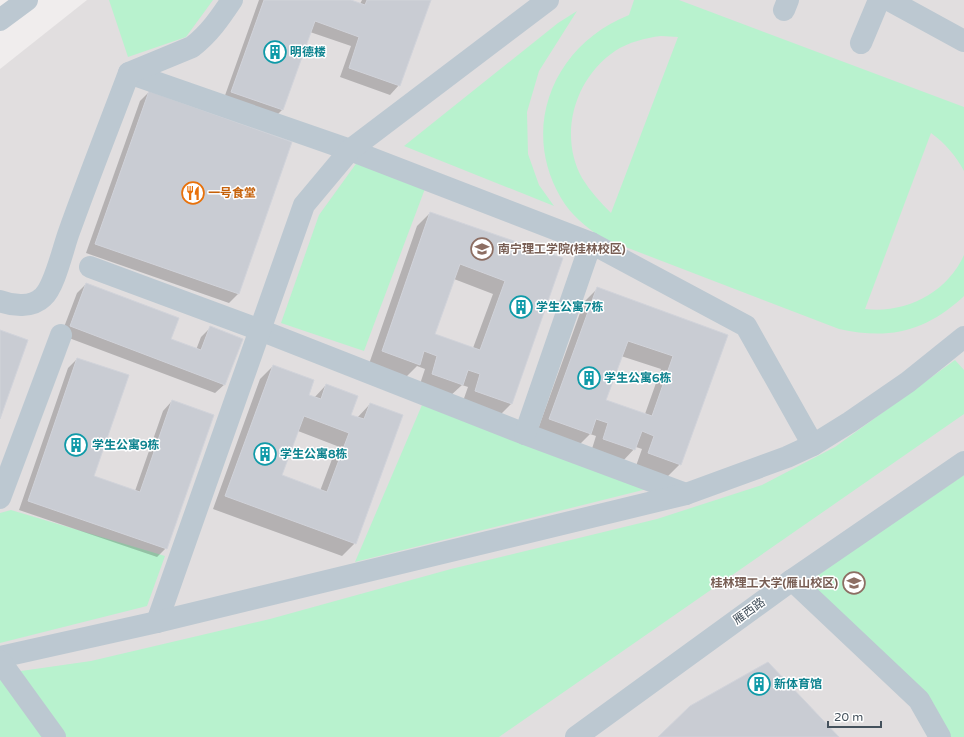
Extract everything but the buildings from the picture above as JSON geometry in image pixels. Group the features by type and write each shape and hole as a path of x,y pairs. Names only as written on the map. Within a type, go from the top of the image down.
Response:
{"street":[{"path":"0,20 27,0"},
{"path":"0,301 13,304 31,304 41,299 48,290 129,73 192,47 200,41 219,21 232,0"},
{"path":"157,622 304,205 350,150 548,0"},
{"path":"861,43 879,0"},
{"path":"889,0 914,6 964,41"},
{"path":"129,73 350,150 591,243 746,326 813,445"},
{"path":"524,434 591,243"},
{"path":"90,267 260,330 524,434 686,494"},
{"path":"0,498 61,335"},
{"path":"0,657 157,622 686,494 786,457 813,445 850,422 908,382 964,336"},
{"name":"雁西路","path":"576,737 792,580 964,462"},
{"path":"792,580 919,700 940,737"},
{"path":"0,661 55,737"}],"shaded area":[{"name":"南宁理工学院(桂林校区)","path":"87,0 964,0 964,737 0,737 0,69"}],"green space":[{"path":"109,0 213,0 186,37 128,57"},
{"path":"634,0 679,0 964,107 964,171 950,150 931,133 865,309 880,310 895,308 923,298 936,290 947,280 957,268 964,255 964,296 948,310 934,319 920,326 905,330 874,334 839,329 602,238 585,225 574,215 561,198 549,171 544,144 545,117 552,91 564,67 581,46 603,28 629,15","holes":["661,36 678,37 611,213 585,183 575,161 571,143 571,126 574,108 581,91 590,76 601,62 615,51 631,43 649,38"]},
{"path":"577,11 539,71 527,112 528,154 539,185 554,206 404,146 558,23"},
{"path":"358,161 426,186 364,351 281,323 319,215"},
{"path":"955,360 964,370 964,414 499,737 0,737 0,674 91,661 270,619 451,569 657,519 762,485 835,447"},
{"path":"422,405 651,488 355,562"},
{"path":"964,475 964,737 944,737 804,582"},
{"path":"11,510 165,556 147,606 0,643 0,513"}],"place":[{"name":"明德楼","path":"275,52"},
{"name":"一号食堂","path":"193,193"},
{"name":"南宁理工学院(桂林校区)","path":"482,249"},
{"name":"学生公寓7栋","path":"521,307"},
{"name":"学生公寓6栋","path":"589,378"},
{"name":"学生公寓9栋","path":"76,445"},
{"name":"学生公寓8栋","path":"265,454"},
{"name":"桂林理工大学(雁山校区)","path":"854,583"},
{"name":"新体育馆","path":"759,684"}]}
